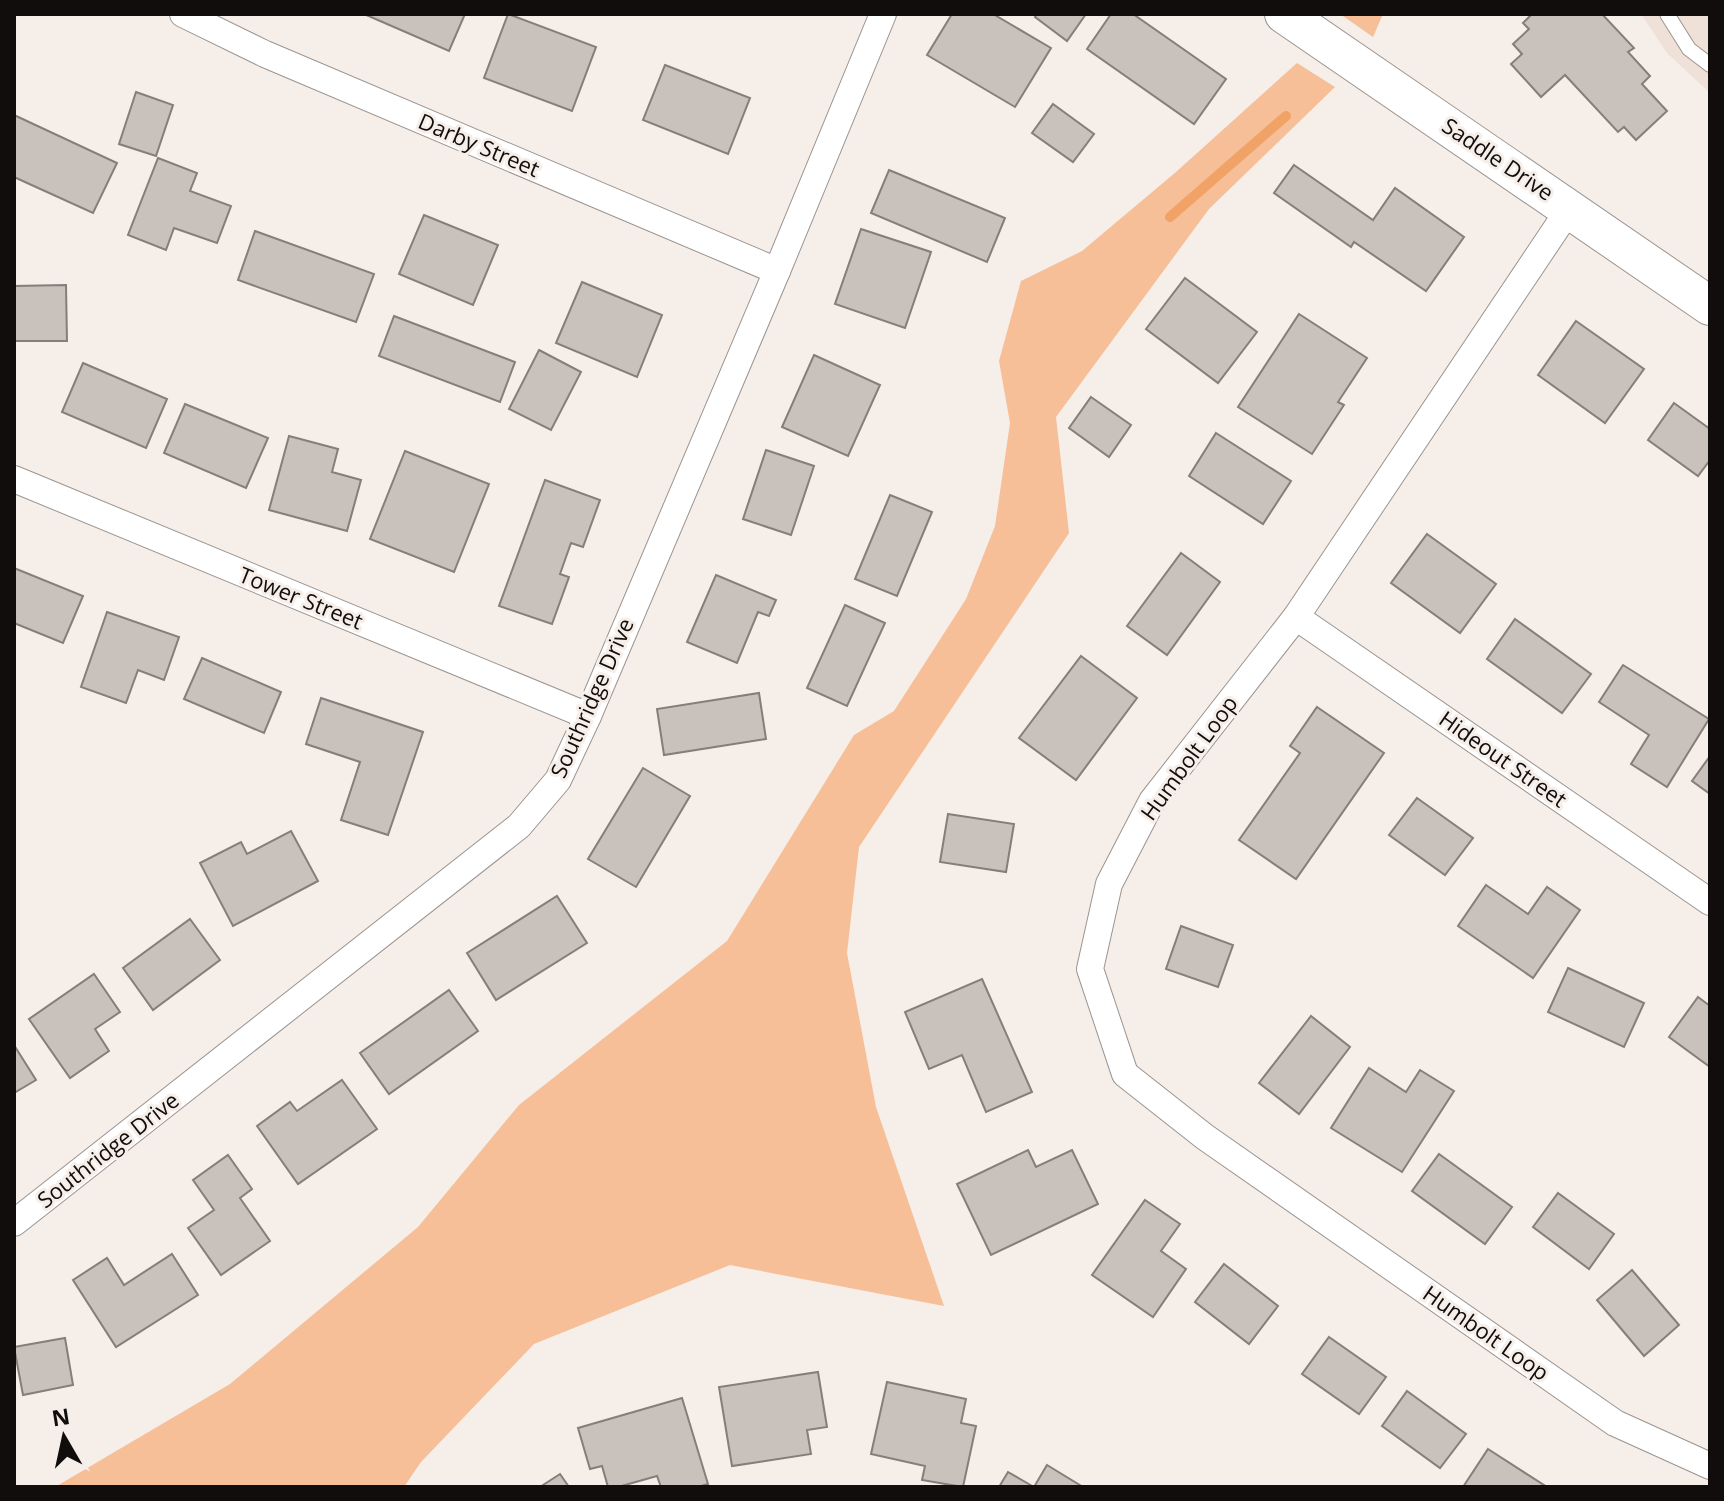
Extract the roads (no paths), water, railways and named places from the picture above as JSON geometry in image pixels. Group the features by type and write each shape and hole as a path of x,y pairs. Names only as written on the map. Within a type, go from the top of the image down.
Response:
{"street":[{"name":"Darby Street","path":"183,14 265,54 777,271"},
{"name":"Southridge Drive","path":"14,1223 519,826 558,780 777,271 883,14"},
{"name":"Saddle Drive","path":"1284,14 1710,306"},
{"name":"Humbolt Loop","path":"1570,208 1296,617 1152,801 1109,884 1090,969 1125,1074 1205,1137 1615,1423 1710,1466"},
{"name":"Tower Street","path":"14,479 588,716"},
{"name":"Hideout Street","path":"1296,617 1710,902"}],"lane":[{"path":"1667,14 1689,49 1710,65"}],"waterway":[{"path":"1170,217 1286,116"}]}
